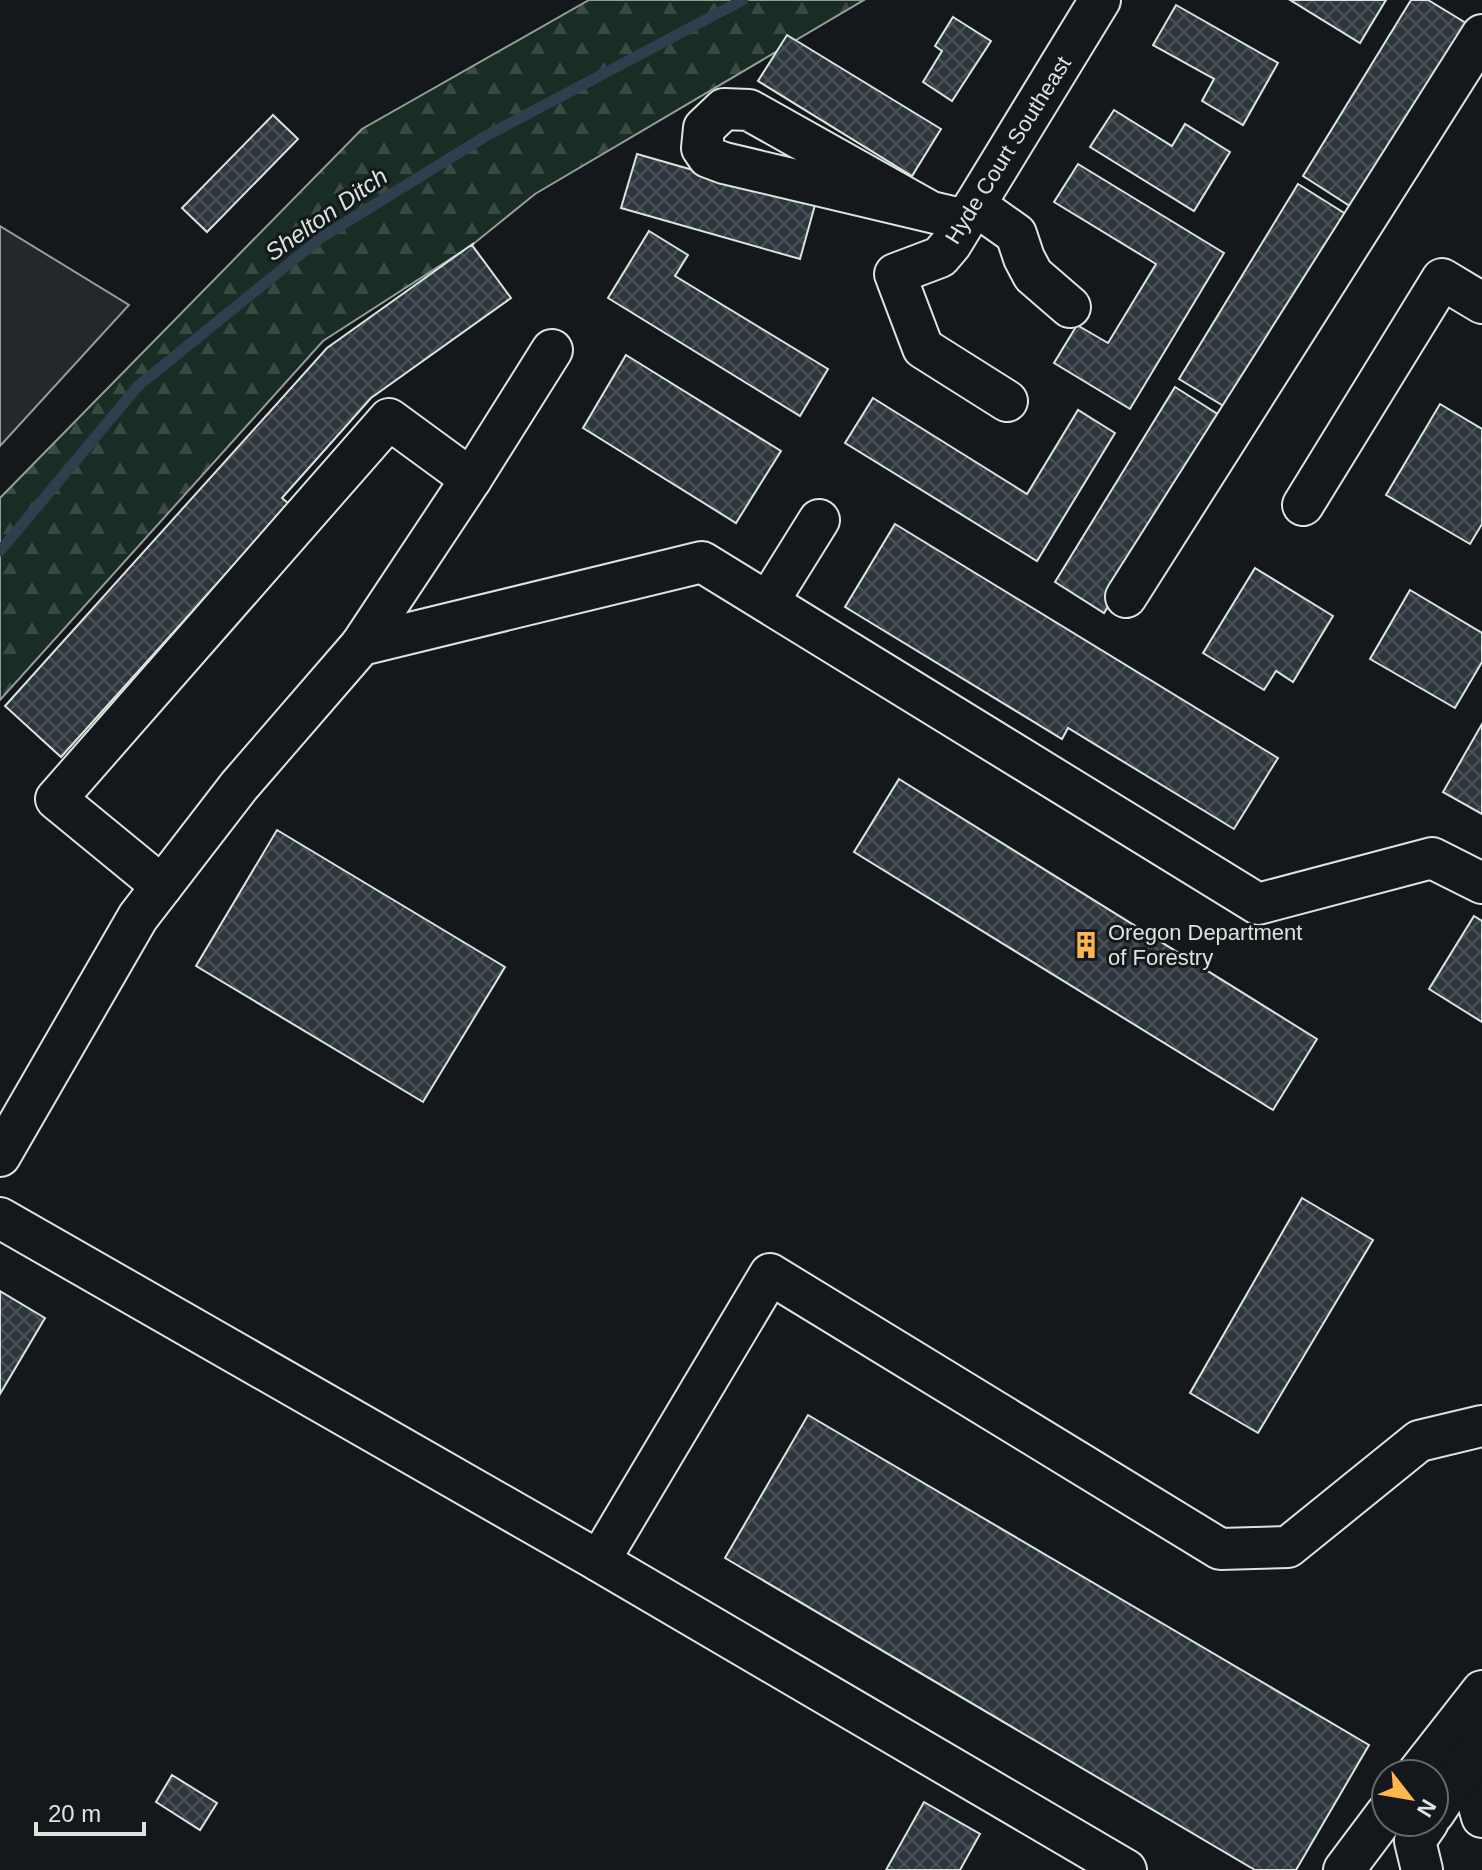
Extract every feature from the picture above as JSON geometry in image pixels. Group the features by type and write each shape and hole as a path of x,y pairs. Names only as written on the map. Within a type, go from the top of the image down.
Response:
{"street":[{"name":"Hyde Court Southeast","path":"1007,401 923,348 895,274 940,257 956,212 1100,0"},
{"path":"1126,597 1482,35"},
{"path":"956,212 724,163 708,157 702,148 704,128 724,109 749,110 956,212 1016,234 1033,275 1070,307"},
{"path":"1303,505 1442,279 1482,303"},
{"path":"0,1156 138,917 239,786 361,645 552,350"},
{"path":"162,886 56,799 389,419 471,479"},
{"path":"768,602 819,520"},
{"path":"361,645 702,562 1258,904 1432,858 1482,883"},
{"path":"0,1218 599,1561 1126,1870"},
{"path":"599,1561 770,1274 1220,1549 1288,1547 1419,1441 1482,1426"},
{"path":"1430,1758 1482,1691"},
{"path":"1450,1789 1474,1752"},
{"path":"1474,1752 1482,1817"},
{"path":"1344,1870 1370,1835"},
{"path":"1417,1838 1415,1841 1422,1870"}],"green space":[{"path":"589,0 864,0 535,194 472,245 323,341 0,700 0,498 362,129"}],"shaded area":[{"path":"0,226 129,305 0,446"}],"building":[{"path":"1290,0 1386,0 1360,43"},
{"path":"1411,0 1428,0 1466,23 1353,208 1303,176"},
{"path":"1176,5 1278,63 1243,125 1202,101 1214,79 1153,45"},
{"path":"953,17 991,41 952,101 923,82 942,51 935,46"},
{"path":"787,35 941,129 912,176 758,81"},
{"path":"1114,110 1172,146 1185,124 1230,152 1194,211 1090,147"},
{"path":"273,115 298,139 207,232 182,208"},
{"path":"637,154 815,205 800,259 621,208"},
{"path":"1078,164 1224,253 1130,409 1054,363 1077,325 1108,343 1156,264 1054,202"},
{"path":"1298,184 1349,216 1230,410 1179,379"},
{"path":"649,231 688,255 675,276 828,369 800,416 608,298"},
{"path":"474,243 472,245 511,298 371,398 282,498 289,504 61,757 5,706 327,348"},
{"path":"626,355 781,451 736,523 583,428"},
{"path":"1175,387 1224,418 1104,613 1055,582"},
{"path":"873,398 1027,494 1078,410 1115,433 1037,561 845,443"},
{"path":"1440,404 1482,429 1482,524 1470,544 1386,495"},
{"path":"895,524 1278,758 1234,829 1068,728 1062,739 845,607"},
{"path":"1255,568 1333,616 1293,682 1276,671 1264,690 1203,653"},
{"path":"1410,590 1482,633 1482,662 1455,708 1370,659"},
{"path":"1482,724 1482,814 1443,792"},
{"name":"Oregon Department of Forestry","path":"899,779 1317,1039 1273,1110 854,852"},
{"path":"277,830 505,967 423,1102 196,966"},
{"path":"1474,916 1482,921 1482,1022 1429,989"},
{"path":"1302,1198 1373,1240 1258,1433 1190,1393"},
{"path":"0,1291 45,1318 0,1394"},
{"path":"808,1415 1369,1745 1296,1870 1255,1870 725,1558"},
{"path":"172,1775 217,1803 200,1830 156,1802"},
{"path":"924,1802 980,1834 960,1870 886,1870"}],"waterway":[{"name":"Shelton Ditch","path":"0,551 138,386 322,237 486,136 743,0"}],"place":[{"name":"Oregon Department of Forestry","path":"1086,945"}]}
